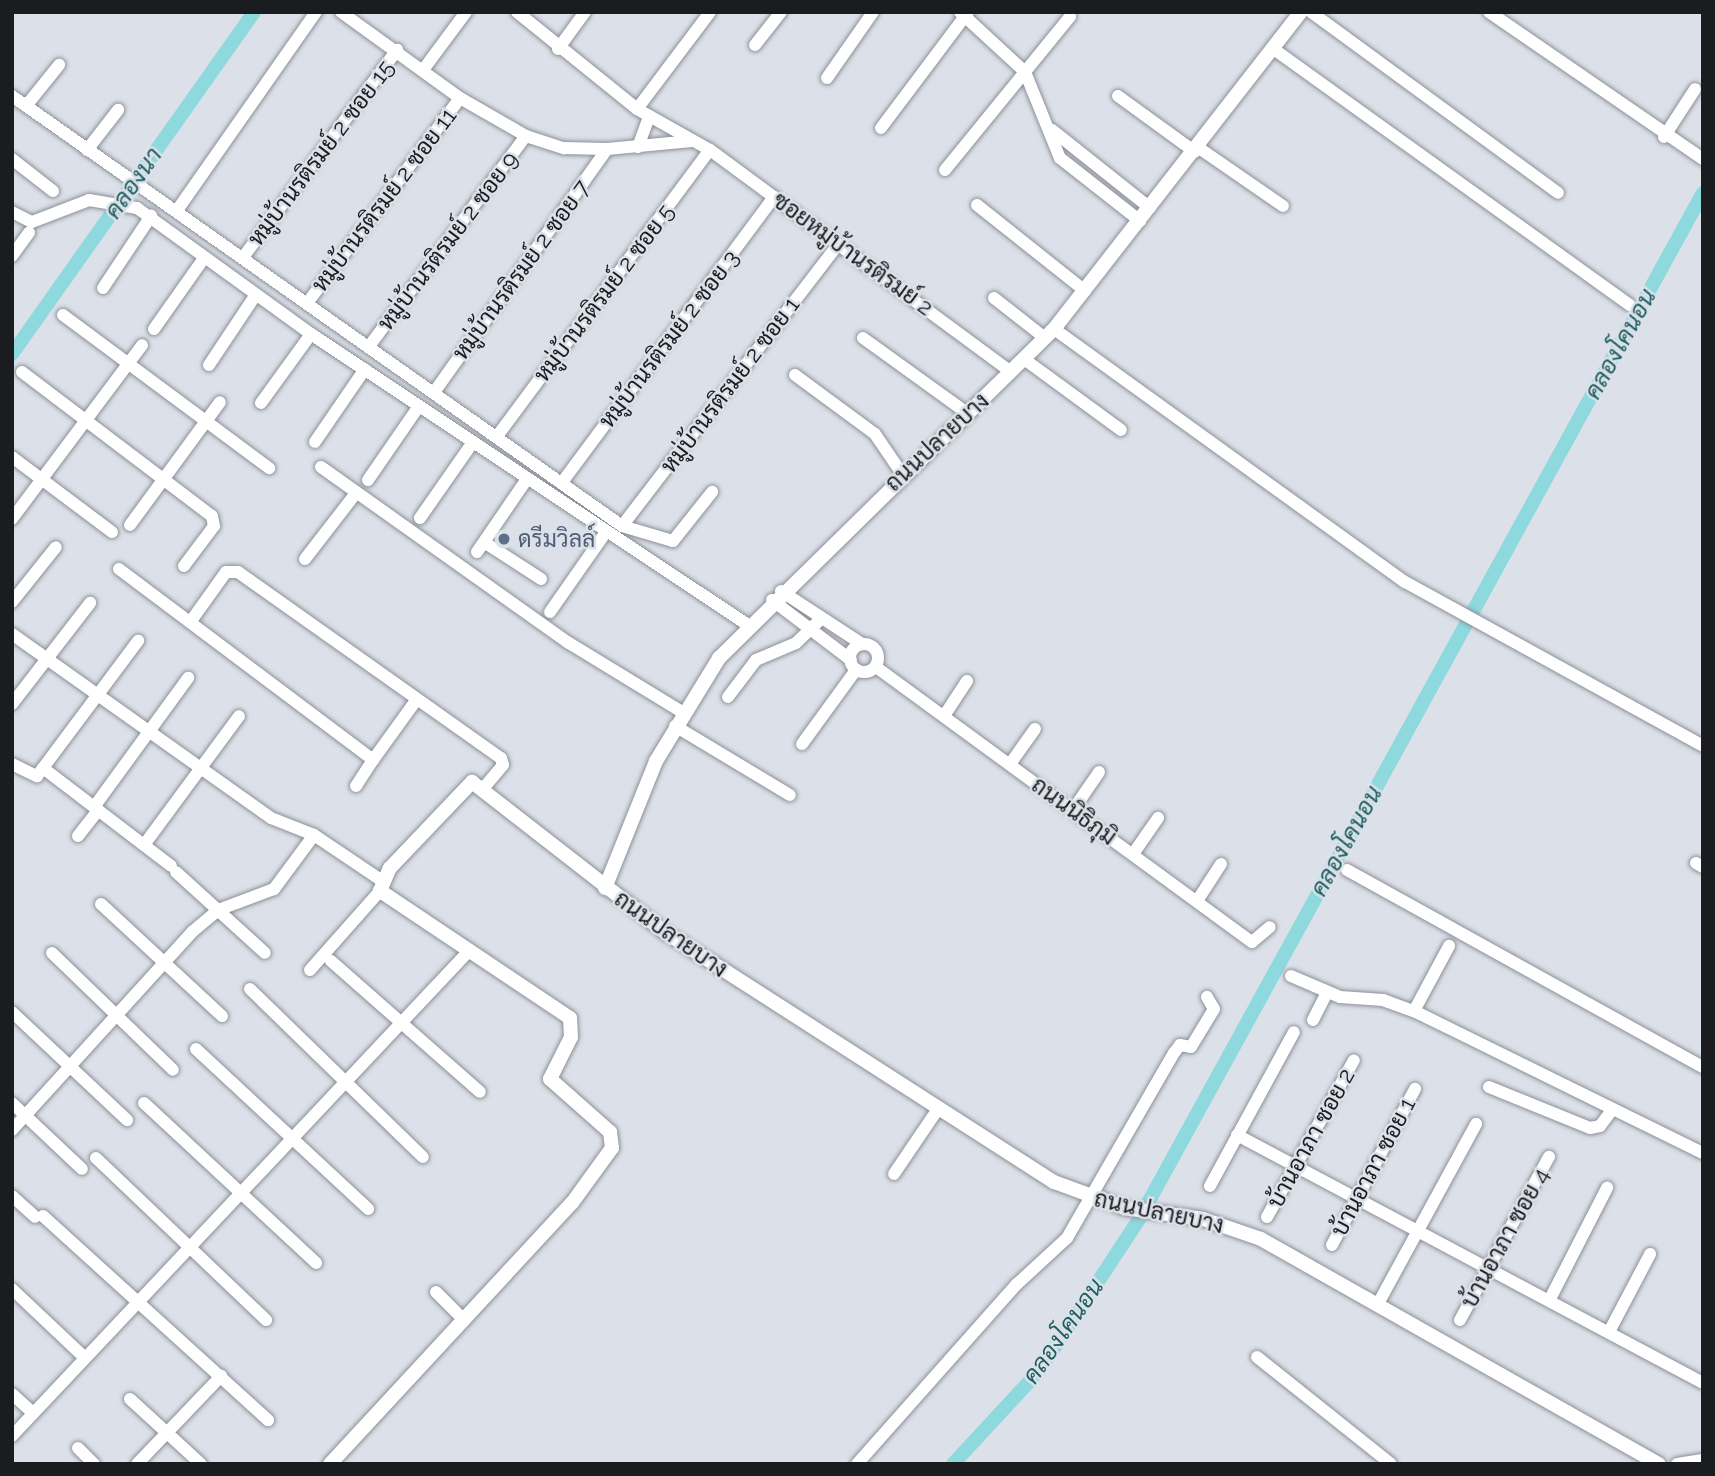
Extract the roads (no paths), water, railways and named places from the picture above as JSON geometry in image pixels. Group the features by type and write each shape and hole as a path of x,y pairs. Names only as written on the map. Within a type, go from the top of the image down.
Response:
{"street":[{"path":"178,209 316,12"},
{"path":"342,12 460,98 526,136 565,148 607,149 692,141"},
{"path":"423,70 466,12"},
{"name":"ซอยหมู่บ้านรติรมย์ 2","path":"517,12 558,49 643,113 710,150 1011,372"},
{"path":"558,49 585,12"},
{"path":"638,147 643,113 710,12"},
{"path":"755,45 781,12"},
{"path":"827,78 873,12"},
{"name":"ถนนปลายบาง","path":"605,888 682,712 748,625 1049,333 1197,150 1275,50 1301,12"},
{"path":"1311,12 1558,192"},
{"path":"1489,12 1664,137 1703,159"},
{"path":"881,128 964,14 1024,72 1052,130 1060,158 1140,221"},
{"path":"945,170 1070,17"},
{"name":"หมู่บ้านรติรมย์ 2 ซอย 15","path":"244,256 397,50"},
{"path":"1275,50 1630,305"},
{"path":"26,106 59,65"},
{"path":"1664,137 1695,89"},
{"path":"12,96 118,172 178,209 563,481 622,526 673,541 712,492"},
{"path":"1118,96 1283,206"},
{"name":"หมู่บ้านรติรมย์ 2 ซอย 11","path":"308,302 460,98"},
{"path":"87,150 118,110"},
{"path":"1052,130 1150,208"},
{"name":"หมู่บ้านรติรมย์ 2 ซอย 9","path":"370,345 526,136"},
{"name":"หมู่บ้านรติรมย์ 2 ซอย 7","path":"435,391 607,149"},
{"name":"หมู่บ้านรติรมย์ 2 ซอย 5","path":"498,435 710,150"},
{"path":"12,159 53,191"},
{"name":"หมู่บ้านรติรมย์ 2 ซอย 3","path":"563,481 774,197"},
{"path":"12,212 32,222 100,199 121,200 151,216 255,296 748,625"},
{"path":"977,205 1085,290"},
{"path":"103,288 151,216"},
{"path":"12,256 29,233"},
{"name":"หมู่บ้านรติรมย์ 2 ซอย 1","path":"622,526 838,244"},
{"path":"154,328 204,258"},
{"path":"209,365 255,296"},
{"path":"994,298 1049,333 1405,582 1703,746"},
{"path":"63,315 269,468"},
{"path":"261,403 311,334"},
{"path":"863,338 968,413"},
{"path":"12,519 142,345"},
{"path":"1024,359 1121,430"},
{"path":"315,442 365,369"},
{"path":"22,372 164,478 215,520 184,566"},
{"path":"794,375 875,434 903,475"},
{"path":"130,525 220,402"},
{"path":"368,480 419,406"},
{"path":"420,518 473,442"},
{"path":"12,457 112,531"},
{"path":"321,467 569,643 682,712"},
{"path":"527,479 480,547 541,579"},
{"path":"305,559 356,493"},
{"path":"550,612 606,532"},
{"path":"12,602 56,547"},
{"path":"119,569 373,760"},
{"path":"191,621 226,572 238,572 504,761 484,788 472,782 463,787 310,970"},
{"path":"777,596 817,624 876,651 876,667 853,665 817,624"},
{"path":"12,704 90,603"},
{"path":"728,697 755,660 817,624"},
{"path":"12,634 148,734 271,818 314,835 466,954 570,1018 571,1037 550,1079 613,1140 572,1203 330,1464"},
{"path":"12,764 34,777 138,641"},
{"path":"802,744 853,665 862,644"},
{"name":"ถนนนิธิภุมิ","path":"876,667 1252,942 1270,927"},
{"path":"78,836 188,678"},
{"path":"944,716 967,681"},
{"path":"356,786 417,699"},
{"path":"144,845 239,716"},
{"path":"675,726 790,795"},
{"path":"1010,764 1035,729"},
{"path":"43,768 174,869 265,953"},
{"path":"1073,810 1099,772"},
{"name":"ถนนปลายบาง","path":"484,788 605,888 938,1110 1089,1198 1125,1208 1238,1229 1380,1302 1660,1464"},
{"path":"1133,854 1158,818"},
{"path":"12,1130 166,962 218,910 274,889 314,835"},
{"path":"1197,901 1221,864"},
{"path":"1346,870 1703,1067"},
{"path":"101,904 222,1016"},
{"path":"1414,1011 1449,946"},
{"path":"52,953 173,1070"},
{"path":"12,1436 466,954"},
{"path":"331,961 398,1026 480,1092"},
{"path":"1291,976 1327,993 1414,1011 1703,1153"},
{"path":"250,989 423,1157"},
{"path":"1313,1020 1327,993"},
{"path":"857,1464 1017,1284 1067,1238 1177,1049 1191,1047 1214,1009 1207,997"},
{"path":"12,1012 127,1120"},
{"path":"1210,1186 1294,1032"},
{"path":"196,1049 368,1209"},
{"name":"บ้านอาภา ซอย 2","path":"1268,1217 1354,1060"},
{"path":"1489,1087 1590,1128 1600,1126 1613,1109"},
{"name":"บ้านอาภา ซอย 1","path":"1332,1245 1415,1089"},
{"path":"12,1103 82,1169"},
{"path":"144,1104 316,1263"},
{"path":"894,1174 938,1110"},
{"path":"1380,1302 1476,1124"},
{"path":"1237,1135 1551,1297 1703,1383"},
{"name":"บ้านอาภา ซอย 4","path":"1460,1320 1549,1157"},
{"path":"96,1158 266,1320"},
{"path":"1551,1297 1607,1188"},
{"path":"12,1196 138,1302 268,1420"},
{"path":"1610,1330 1650,1254"},
{"path":"12,1289 85,1358"},
{"path":"436,1292 464,1320"},
{"path":"1257,1357 1391,1464"},
{"path":"138,1464 221,1376"},
{"path":"12,1394 33,1413"},
{"path":"130,1399 201,1464"},
{"path":"78,1448 94,1464"},
{"path":"1676,1464 1703,1460"}],"waterway":[{"name":"คลองนา","path":"12,354 254,12"},
{"name":"คลองโคนอน","path":"953,1464 1040,1370 1138,1221 1703,193"}],"place":[{"name":"ดรีมวิลล์","path":"504,539"}]}
